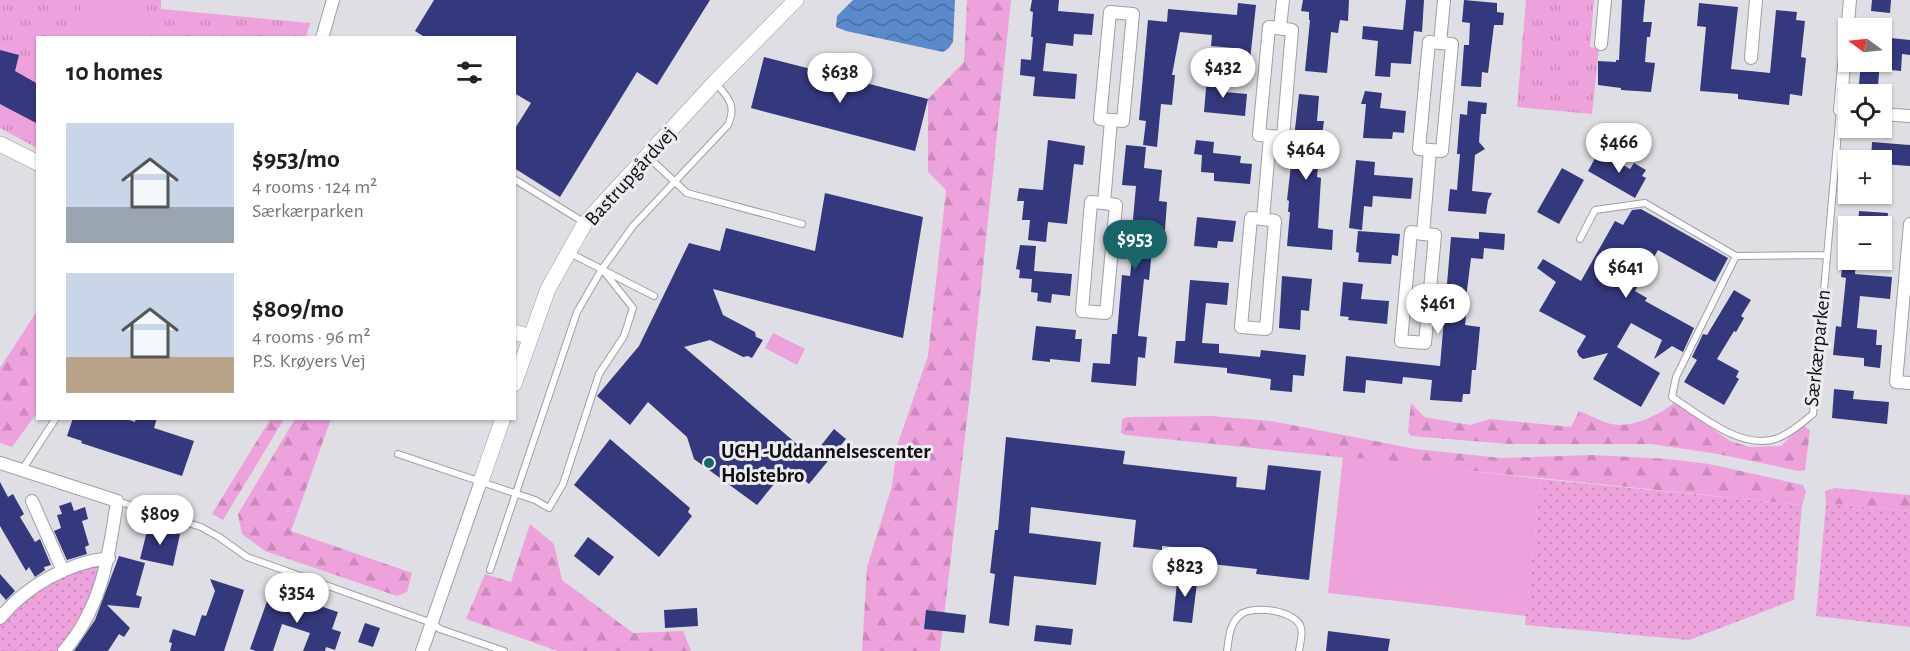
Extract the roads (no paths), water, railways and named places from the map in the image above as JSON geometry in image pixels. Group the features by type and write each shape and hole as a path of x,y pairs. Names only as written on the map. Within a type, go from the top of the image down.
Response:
{"street":[{"path":"323,36 333,0"},
{"name":"Bastrupgårdvej","path":"516,378 548,289 585,223 715,82 795,0"},
{"path":"1280,28 1283,0"},
{"path":"1440,43 1444,0"},
{"path":"1601,44 1605,0"},
{"path":"1751,58 1756,0"},
{"name":"Særkærparken","path":"1845,84 1850,0"},
{"path":"1121,6 1133,14 1123,121 1100,119 1110,12 1121,6"},
{"path":"1269,27 1280,28 1292,30 1283,137 1259,135 1269,27"},
{"path":"1429,42 1440,43 1452,44 1442,151 1419,149 1429,42"},
{"path":"1892,115 1910,116"},
{"path":"1104,204 1111,120"},
{"path":"1263,219 1270,136"},
{"path":"0,144 36,162"},
{"path":"1423,234 1430,150"},
{"path":"1091,202 1104,204 1116,205 1106,313 1082,311 1091,202"},
{"path":"1251,218 1263,219 1275,221 1266,329 1241,327 1251,218"},
{"path":"1910,224 1896,382 1910,383"},
{"path":"1410,232 1423,234 1435,235 1425,343 1401,341 1410,232"},
{"path":"516,333 531,337"},
{"path":"422,651 502,420"},
{"path":"0,463 117,501 109,558 100,588 84,623 64,651"},
{"path":"32,501 63,571"},
{"path":"1,616 30,590 63,571 87,561 109,558"}],"lane":[{"path":"490,570 577,312 602,269 633,226 728,125 733,107 715,82"},
{"name":"Særkærparken","path":"1736,256 1676,377 1672,397 1744,440 1760,442 1777,439 1813,414 1827,255 1841,138"},
{"path":"646,156 687,193 802,224"},
{"path":"516,180 585,223"},
{"path":"1580,239 1595,210 1645,203 1736,256 1827,255"},
{"path":"568,252 654,296"},
{"path":"398,454 516,493 549,508 563,484 599,374 624,336 633,308 602,269"},
{"path":"22,470 55,420"},
{"path":"117,501 201,527 247,557 504,651"},
{"path":"1227,651 1230,630 1239,615 1251,609 1289,614 1298,621 1302,629 1299,651"}],"water":[{"path":"853,0 955,0 953,42 943,52 836,27 837,16"}],"place":[{"name":"UCH -Uddannelsescenter Holstebro","path":"709,463"}]}
